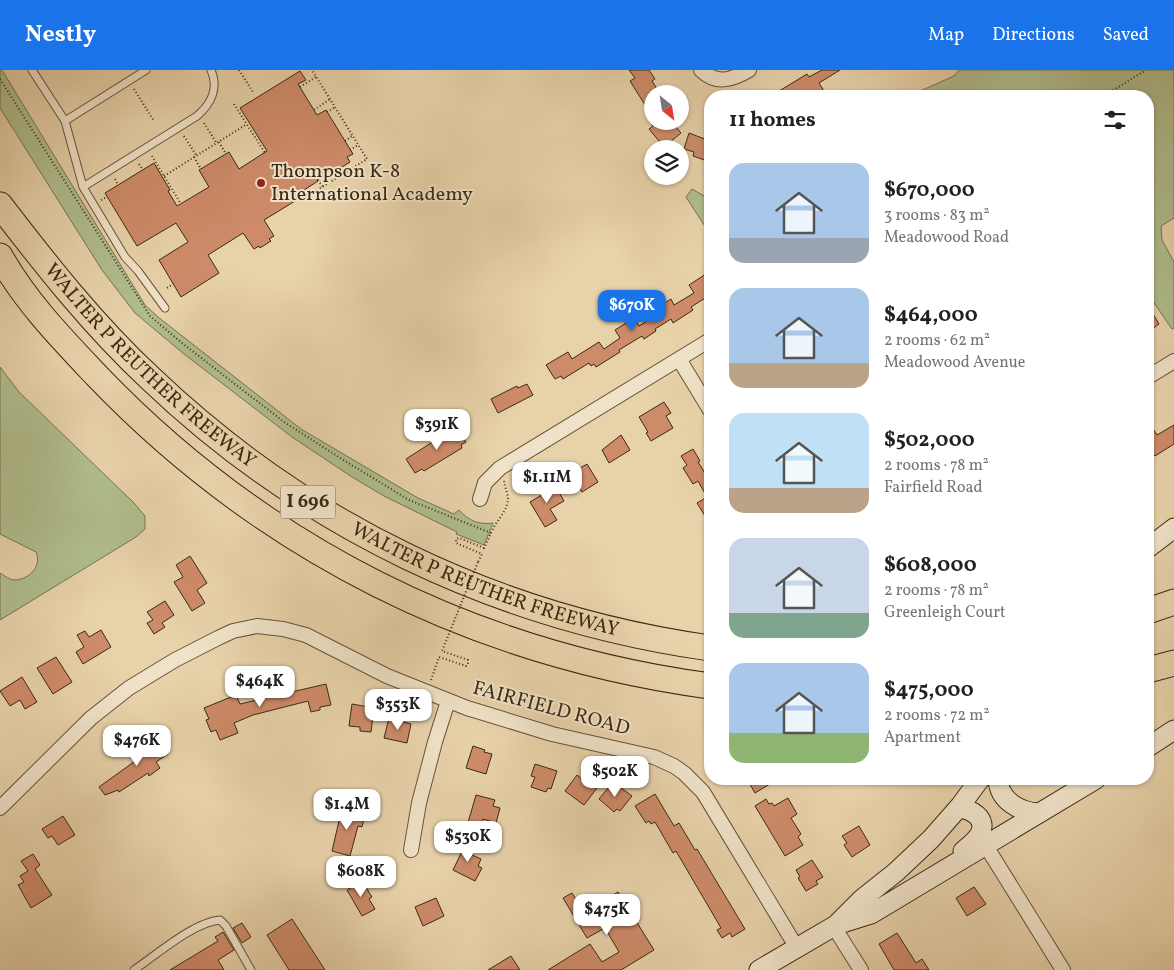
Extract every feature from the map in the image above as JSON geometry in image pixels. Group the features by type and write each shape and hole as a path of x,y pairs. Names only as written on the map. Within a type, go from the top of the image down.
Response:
{"highway":[{"name":"WALTER P REUTHER FREEWAY","path":"0,205 90,316 149,378 215,436 277,482 321,510 393,550 458,581 518,603 600,627 704,647"},
{"name":"WALTER P REUTHER FREEWAY","path":"0,256 12,278 80,357 148,425 235,496 326,558 438,613 527,646 567,658 650,677 704,685"},
{"path":"1154,609 1174,602"},
{"path":"1154,668 1174,663"}],"main road":[{"path":"1154,543 1174,528"},
{"path":"1154,743 1174,730"},
{"path":"835,926 862,899 916,854 958,808 975,785"},
{"path":"1000,785 1002,792 1012,805 1025,812 1039,814"},
{"path":"759,970 835,926 871,914 1086,785"},
{"path":"916,888 970,846 981,831 980,820 977,815 969,810 958,808"}],"street":[{"path":"704,73 719,80 729,80 749,70"},
{"path":"480,499 485,483 500,468 704,344"},
{"path":"679,359 704,400"},
{"path":"1154,373 1174,361"},
{"name":"FAIRFIELD ROAD","path":"0,808 91,718 130,688 174,660 233,631 246,628 268,627 306,635 387,676 448,701 552,734 654,757 669,763 684,773 699,787 713,807 798,948"},
{"path":"411,850 419,803 448,701"},
{"path":"986,846 1063,970"},
{"path":"835,926 861,970"}],"lane":[{"path":"32,70 65,121 83,187 125,258 138,271 165,308"},
{"path":"65,121 146,70"},
{"path":"83,187 204,110 211,100 215,89 211,70"},
{"path":"134,970 181,937 210,921 220,920 226,926 251,970"}],"path":[{"path":"239,70 253,92"},
{"path":"297,188 303,199 367,159 312,70"},
{"path":"1114,90 1146,70"},
{"path":"300,87 316,77"},
{"path":"0,79 150,316 284,422 344,461 409,500 491,533"},
{"path":"132,85 154,121"},
{"path":"314,110 330,99"},
{"path":"234,104 264,153"},
{"path":"327,112 335,108"},
{"path":"204,123 226,154"},
{"path":"164,176 247,124"},
{"path":"184,136 201,169"},
{"path":"344,140 352,136"},
{"path":"350,150 358,145"},
{"path":"152,156 181,204"},
{"path":"139,164 143,170"},
{"path":"316,177 322,187"},
{"path":"115,179 118,185"},
{"path":"99,202 107,197"},
{"path":"167,288 173,284"},
{"path":"430,684 439,657 466,666 468,664 468,660 442,651 482,554 456,543 456,539 459,538 484,548 495,523 502,516 507,503 508,495 504,484 506,479"}],"green space":[{"path":"0,70 2,70 145,305 301,429 418,498 454,514 459,510 474,521 493,523 484,545 456,534 457,532 384,496 352,477 292,437 184,354 135,313 102,270 0,108"},
{"path":"959,70 1174,70 1174,218 1161,226 1162,240 1174,262 1174,328 1172,329 1154,303 1154,90 922,90 954,76"},
{"path":"692,189 704,196 704,225 686,197"},
{"path":"0,367 19,392 134,503 145,516 145,529 136,537 0,620 0,573 13,580 25,577 36,567 37,557 36,552 0,534"}],"building":[{"path":"629,70 649,70 655,79 652,81 654,85 644,85 644,103 630,81 635,78"},
{"path":"822,70 840,70 819,83 823,90 781,90 807,74 809,77"},
{"name":"Thompson K-8 International Academy","path":"300,71 306,80 298,84 317,115 326,110 353,154 347,157 350,162 334,172 331,167 316,177 318,181 298,194 300,198 264,220 274,236 269,239 271,241 260,248 259,246 254,249 243,233 208,255 219,273 181,297 159,260 188,242 176,223 137,246 105,193 154,163 177,206 209,187 199,170 229,152 239,169 267,151 240,108"},
{"path":"650,130 678,130 681,133 672,140 658,140"},
{"path":"689,133 704,139 704,160 693,156 694,152 689,150 689,140 687,140"},
{"path":"704,275 704,299 691,307 693,310 673,323 671,319 644,339 642,336 596,367 594,364 591,366 589,363 563,379 561,376 555,379 546,365 568,352 572,359 599,342 604,349 620,338 615,330 634,318 639,326 657,315 654,310 671,299 674,305 694,293 689,285"},
{"path":"1154,316 1159,324 1154,328"},
{"path":"527,384 533,395 498,413 491,399 517,386 518,388"},
{"path":"664,402 671,413 666,416 673,428 651,441 639,417"},
{"path":"1174,425 1174,444 1155,456 1154,430 1157,435"},
{"path":"456,427 466,442 461,445 462,448 424,471 422,469 415,473 406,459"},
{"path":"621,435 630,450 609,463 602,450"},
{"path":"693,449 704,472 704,492 698,481 693,484 683,468 687,465 681,456"},
{"path":"587,464 598,482 582,492 572,476 577,474 575,471"},
{"path":"553,482 564,501 550,509 557,520 545,527 530,502 545,493 543,489"},
{"path":"704,499 704,514 697,503"},
{"path":"190,556 207,583 197,590 205,603 192,611 174,582 183,577 176,565"},
{"path":"165,601 174,615 162,623 165,627 154,634 147,623 153,620 147,612"},
{"path":"101,630 111,647 83,664 76,652 84,647 77,635 85,631 89,637"},
{"path":"56,657 72,682 53,694 37,668"},
{"path":"22,677 37,702 25,709 20,700 10,706 0,691"},
{"path":"326,684 331,705 320,707 320,710 311,712 308,701 253,715 234,723 238,733 220,740 216,730 211,732 206,720 209,719 204,708 236,695 240,704"},
{"path":"352,704 374,708 371,732 360,731 360,727 349,726"},
{"path":"389,718 411,724 407,743 384,738"},
{"path":"159,739 168,754 156,762 160,768 149,776 148,773 119,792 118,790 105,795 99,787 138,759 131,748 142,741 146,747"},
{"path":"473,746 492,754 486,774 466,768"},
{"path":"535,764 557,771 551,789 548,788 546,792 531,787 535,777 531,776"},
{"path":"577,775 597,788 584,805 565,791"},
{"path":"613,782 632,796 620,811 617,809 614,812 599,799"},
{"path":"750,785 768,785 755,793"},
{"path":"655,794 674,826 679,823 695,850 697,849 745,929 732,937 730,933 722,938 717,930 721,928 676,851 673,853 655,822 651,824 649,821 646,823 635,806"},
{"path":"476,795 495,800 493,806 500,808 496,823 483,819 480,830 467,826"},
{"path":"788,798 797,814 791,818 801,834 798,837 803,845 785,856 755,806 766,799 769,804 772,803 774,806"},
{"path":"342,808 365,814 362,827 358,826 350,856 332,851"},
{"path":"63,816 75,835 58,845 52,836 48,838 42,829"},
{"path":"859,826 870,845 852,857 844,845 847,843 842,836"},
{"path":"467,841 477,847 472,855 481,859 478,866 482,868 475,881 453,870"},
{"path":"33,854 40,865 35,869 52,895 31,908 18,885 24,882 20,876 28,871 21,861"},
{"path":"812,860 823,877 816,881 818,884 806,891 798,878 800,877 796,870"},
{"path":"362,881 372,897 369,899 375,909 362,916 347,890"},
{"path":"974,887 986,904 967,916 956,898"},
{"path":"618,892 654,950 621,970 548,970 590,944 602,962 619,952 605,928 587,938 563,898 572,893 584,913"},
{"path":"436,898 444,916 423,926 415,907"},
{"path":"292,919 325,970 289,970 267,935"},
{"path":"242,923 251,937 242,943 233,928"},
{"path":"223,932 234,950 218,960 224,970 170,970 218,941 215,937"},
{"path":"897,933 916,963 922,959 929,970 894,970 879,944"},
{"path":"511,956 520,970 488,970"}],"place":[{"name":"Thompson K-8 International Academy","path":"261,183"}]}
